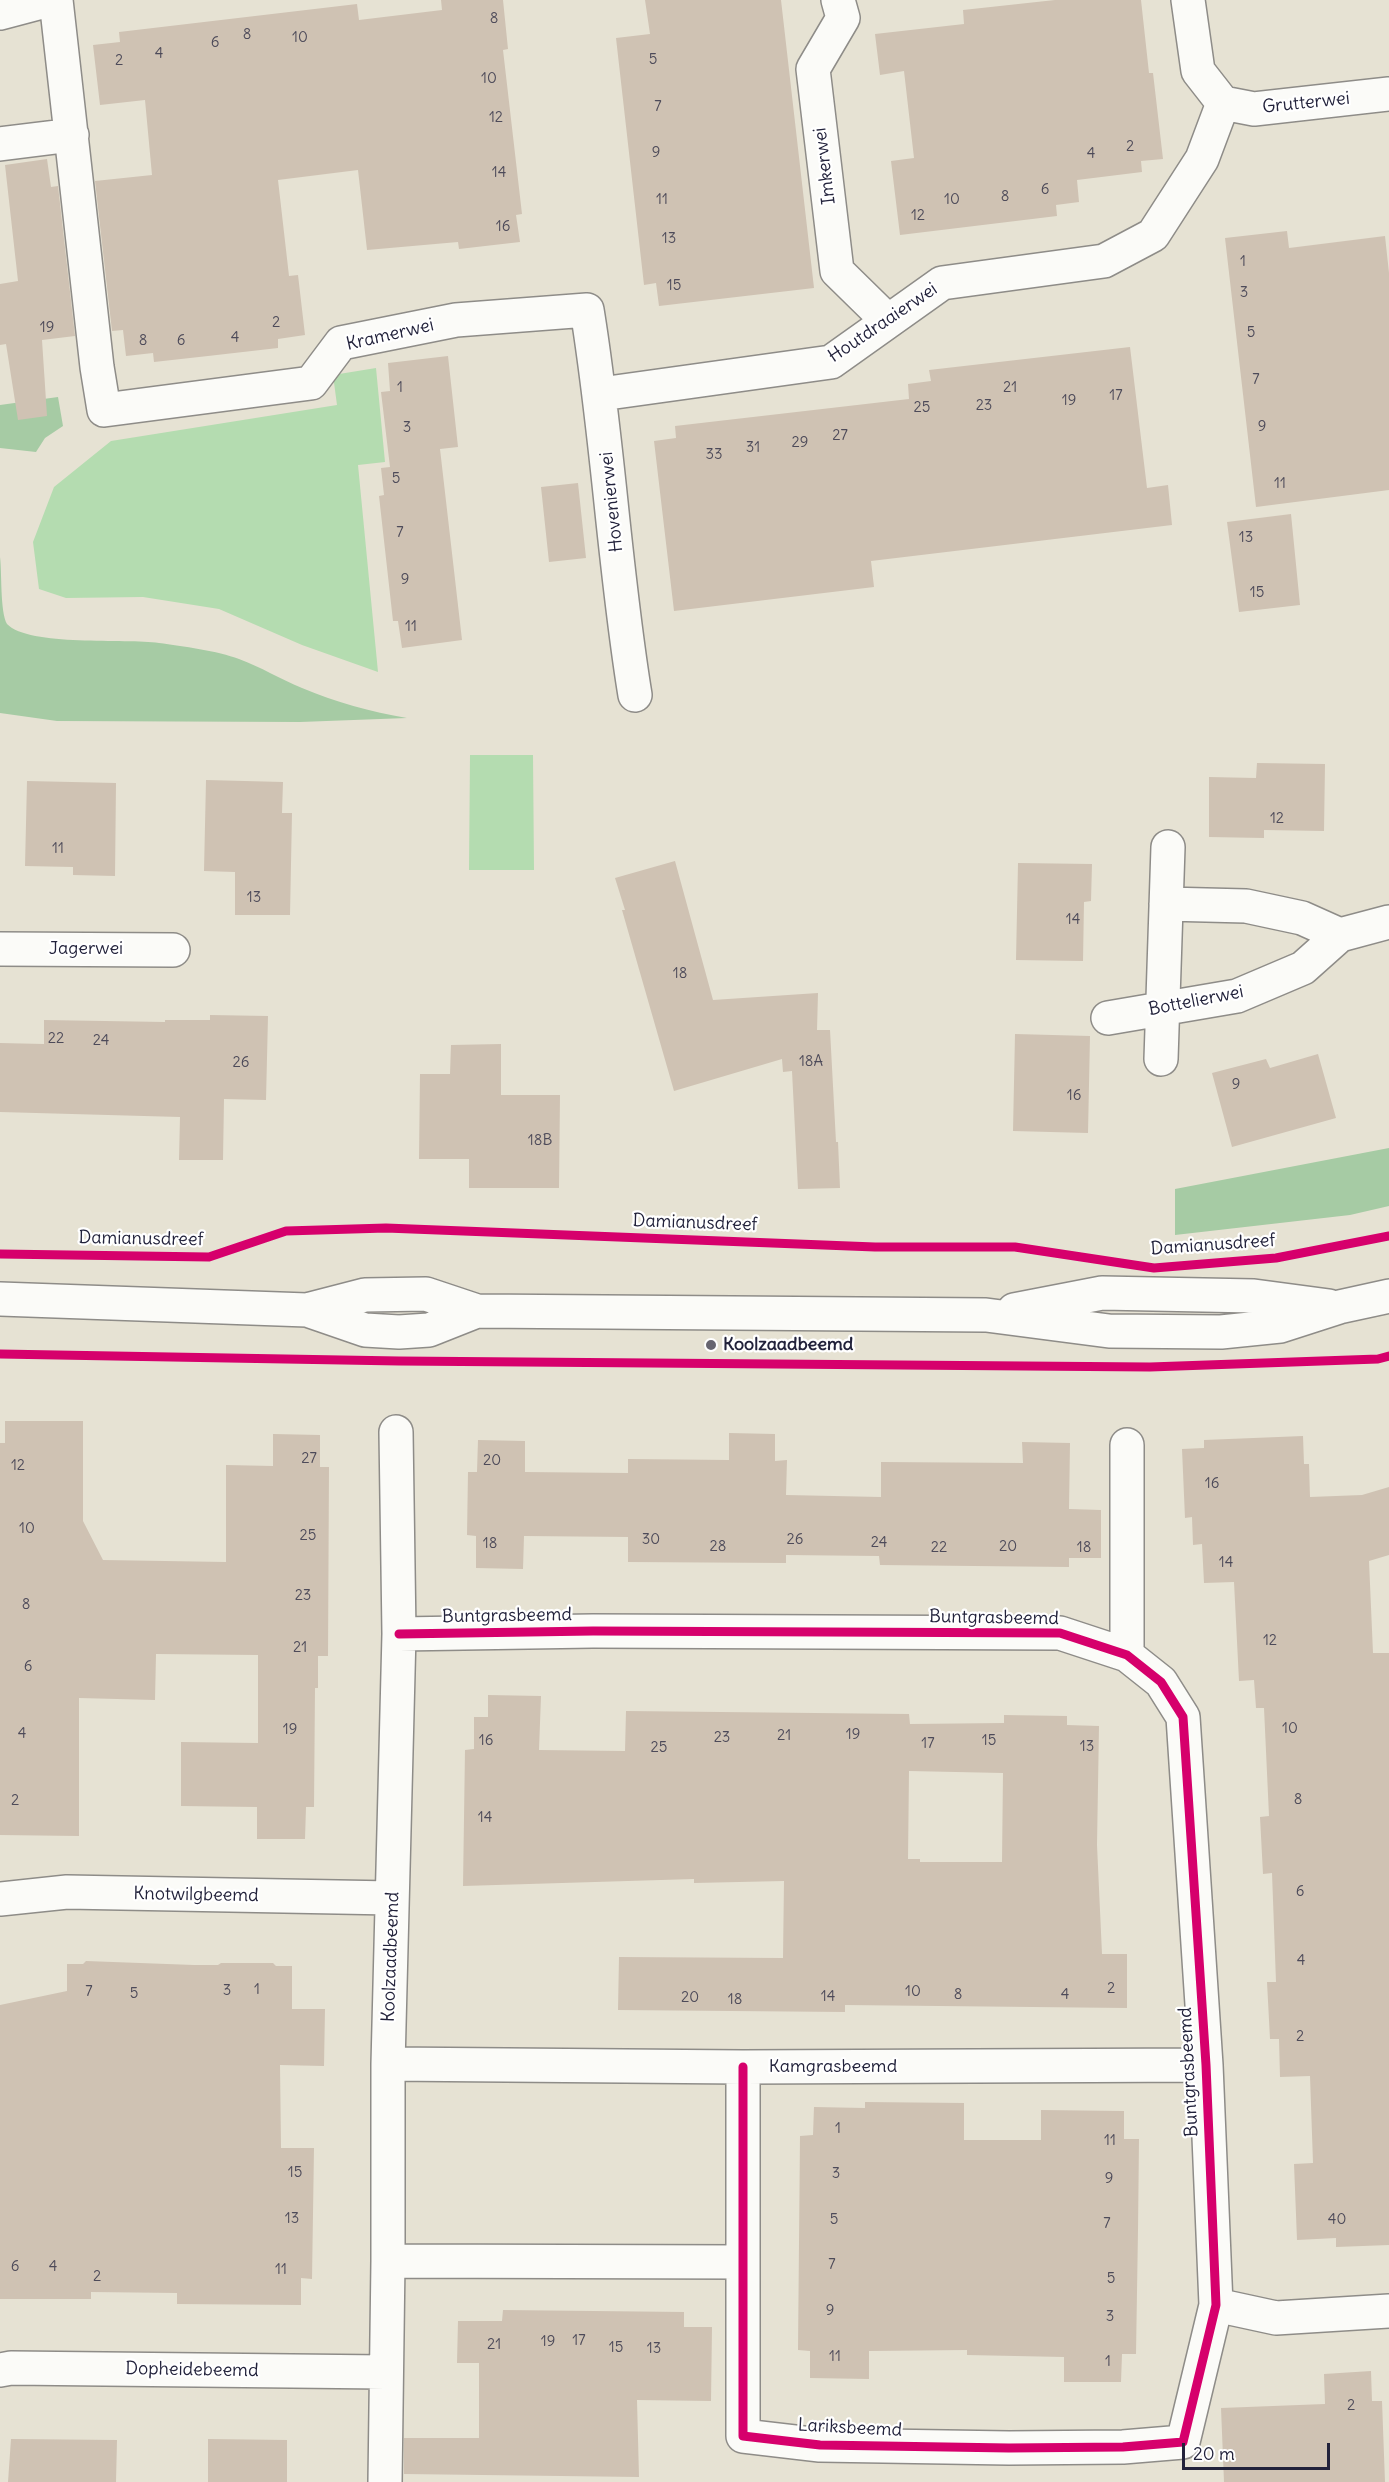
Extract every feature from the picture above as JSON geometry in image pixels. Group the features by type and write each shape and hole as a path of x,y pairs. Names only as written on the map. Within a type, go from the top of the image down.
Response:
{"street":[{"path":"0,13 49,0"},
{"path":"0,144 72,135 56,0"},
{"name":"Imkerwei","path":"838,0 843,18 813,69 837,271 887,320"},
{"path":"1188,0 1198,71 1223,103"},
{"name":"Grutterwei","path":"1223,103 1254,109 1389,94"},
{"name":"Houtdraaierwei","path":"601,394 831,362 942,283 1104,261 1153,235 1202,159 1223,103"},
{"name":"Kramerwei","path":"72,135 97,366 104,410 311,383 341,343 456,320 587,310"},
{"name":"Hovenierwei","path":"587,310 601,394 626,636 635,695"},
{"path":"1161,1059 1168,847"},
{"path":"1166,904 1246,906 1302,918 1340,935"},
{"name":"Bottelierwei","path":"1108,1018 1162,1007 1238,996 1303,968 1340,935 1389,922"},
{"name":"Jagerwei","path":"0,949 173,950"},
{"path":"0,1299 307,1310 364,1330 399,1332 429,1330 477,1311 986,1315 1109,1331 1221,1332 1280,1326 1340,1307 1389,1296"},
{"name":"Koolzaadbeemd","path":"385,2482 388,2064 399,1634 396,1432"},
{"path":"1127,1444 1127,1656"},
{"name":"Buntgrasbeemd","path":"399,1634 593,1631 1060,1633 1127,1656 1161,1682 1183,1717 1206,2065 1216,2305"},
{"name":"Knotwilgbeemd","path":"0,1899 67,1892 392,1898"},
{"name":"Kamgrasbeemd","path":"388,2064 743,2067 1206,2065"},
{"name":"Lariksbeemd","path":"743,2067 743,2436 820,2445 1009,2448 1123,2447 1183,2442 1216,2305"},
{"path":"388,2261 743,2262"},
{"path":"1216,2305 1276,2318 1389,2311"},
{"name":"Dopheidebeemd","path":"0,2370 11,2368 385,2372"}],"green space":[{"path":"376,368 385,462 358,465 378,672 302,645 219,609 143,597 66,598 39,589 33,542 54,487 111,441 337,405 333,375"},
{"path":"58,397 63,426 45,438 36,452 0,448 0,405"},
{"path":"0,557 5,618 7,624 18,631 56,639 144,642 211,651 247,662 327,698 367,710 407,718 300,722 57,721 0,713"},
{"path":"470,755 533,755 534,870 469,870"},
{"path":"1389,1148 1389,1206 1350,1215 1175,1235 1175,1189"}],"building":[{"path":"441,0 503,0 508,49 503,50 522,214 516,215 520,242 459,249 458,242 367,250 358,170 278,180 289,276 298,275 305,335 278,339 278,348 154,362 153,353 126,356 123,330 112,331 95,181 152,175 145,100 100,105 93,45 120,42 119,32 357,4 359,20 442,10"},
{"path":"645,0 781,0 814,288 659,306 656,283 644,285 616,38 650,34"},
{"path":"1055,0 1141,0 1149,73 1153,73 1163,159 1141,161 1142,172 1077,180 1079,202 1056,205 1057,216 900,235 891,161 914,158 904,71 880,75 875,34 964,24 963,10"},
{"path":"47,159 51,187 58,186 75,336 42,340 47,416 18,420 6,344 0,345 0,284 18,281 5,165"},
{"path":"1287,231 1289,248 1385,236 1389,273 1389,490 1256,507 1225,238"},
{"path":"1130,347 1147,488 1168,485 1172,525 871,561 874,587 674,611 654,441 676,438 675,426 909,399 908,384 931,381 929,370"},
{"path":"448,356 458,447 440,449 462,640 402,648 398,621 393,621 379,496 384,495 381,468 390,467 381,392 390,391 388,363"},
{"path":"578,483 586,558 549,562 541,487"},
{"path":"1291,514 1300,605 1239,612 1227,522"},
{"path":"1257,763 1325,764 1324,831 1264,830 1264,838 1209,837 1209,777 1256,778"},
{"path":"206,780 283,782 282,813 292,813 290,915 235,915 235,872 204,871"},
{"path":"27,781 116,783 115,876 73,875 73,867 25,866"},
{"path":"675,861 713,1000 818,993 817,1030 830,1030 840,1188 798,1189 792,1071 783,1072 782,1059 674,1091 615,878"},
{"path":"1018,863 1092,864 1091,901 1084,902 1083,961 1016,960"},
{"path":"210,1015 268,1016 266,1100 224,1099 223,1160 179,1160 180,1117 0,1112 0,1043 44,1044 44,1020 165,1022 165,1020 210,1020"},
{"path":"1015,1034 1090,1036 1088,1133 1013,1131"},
{"path":"501,1044 501,1095 560,1095 559,1188 469,1188 469,1159 419,1159 420,1074 450,1074 451,1045"},
{"path":"1318,1054 1336,1118 1232,1147 1212,1073 1266,1059 1270,1068"},
{"path":"5,1421 83,1421 83,1521 103,1560 226,1562 226,1465 273,1466 273,1434 320,1435 320,1467 329,1467 328,1656 318,1656 318,1688 315,1688 314,1807 306,1807 305,1839 257,1839 257,1807 181,1806 181,1742 258,1743 258,1655 156,1654 155,1700 79,1698 79,1836 0,1835 0,1443 5,1443"},
{"path":"729,1433 775,1434 775,1461 787,1460 786,1495 881,1497 881,1462 1023,1463 1022,1442 1070,1443 1069,1509 1101,1510 1101,1558 1069,1558 1069,1567 880,1565 879,1556 786,1555 786,1563 628,1562 628,1537 524,1536 523,1569 476,1568 476,1536 467,1535 468,1472 477,1472 478,1440 525,1441 525,1472 628,1473 628,1459 729,1460"},
{"path":"1303,1436 1304,1464 1309,1464 1310,1497 1362,1495 1389,1487 1389,1555 1369,1561 1373,1653 1389,1653 1389,2245 1336,2247 1336,2238 1297,2240 1294,2164 1313,2163 1310,2076 1280,2077 1279,2039 1270,2039 1267,1982 1276,1982 1272,1873 1263,1874 1260,1817 1269,1816 1264,1708 1256,1708 1254,1680 1239,1681 1234,1582 1204,1583 1202,1544 1193,1545 1192,1517 1185,1518 1182,1449 1204,1448 1204,1440"},
{"path":"488,1695 541,1696 539,1750 625,1751 626,1711 909,1714 910,1724 1004,1723 1004,1715 1067,1716 1067,1725 1099,1726 1097,1845 1102,1954 1127,1954 1127,2008 845,2005 845,2012 618,2010 619,1957 783,1958 784,1881 694,1883 694,1879 463,1886 465,1750 474,1749 474,1717 488,1717","holes":["909,1771 1003,1773 1002,1862 920,1862 920,1859 908,1859"]},
{"path":"86,1961 194,1965 273,1963 276,1966 292,1966 292,2009 325,2009 324,2066 280,2065 281,2148 314,2148 312,2279 301,2278 301,2305 177,2304 177,2293 91,2292 91,2299 0,2299 0,2005 67,1991 67,1964 83,1964"},
{"path":"865,2102 964,2103 964,2140 1041,2140 1041,2110 1124,2111 1124,2139 1139,2139 1138,2230 1136,2354 1122,2354 1121,2382 1064,2382 1064,2357 967,2355 967,2350 869,2351 869,2379 810,2378 810,2351 798,2350 800,2136 813,2135 814,2107 865,2108"},
{"path":"503,2310 684,2312 684,2327 712,2327 711,2401 637,2400 639,2477 404,2474 404,2438 479,2438 479,2363 457,2363 458,2321 502,2321"},
{"path":"1371,2371 1372,2401 1382,2401 1385,2482 1224,2482 1221,2408 1325,2404 1324,2374"},
{"path":"11,2439 117,2440 116,2482 8,2482"},
{"path":"208,2439 287,2440 287,2482 208,2482"}],"cycle path":[{"name":"Damianusdreef","path":"0,1254 209,1257 286,1231 386,1228 875,1247 1015,1247 1154,1268 1276,1258 1389,1236"},
{"path":"0,1354 399,1361 1150,1367 1378,1359 1389,1356"},
{"path":"399,1634 593,1631 1060,1633 1127,1655 1161,1682 1183,1717 1206,2065 1216,2305 1183,2442 1123,2447 1009,2448 820,2445 743,2436 743,2067"}],"place":[{"name":"Koolzaadbeemd","path":"711,1345"}]}
